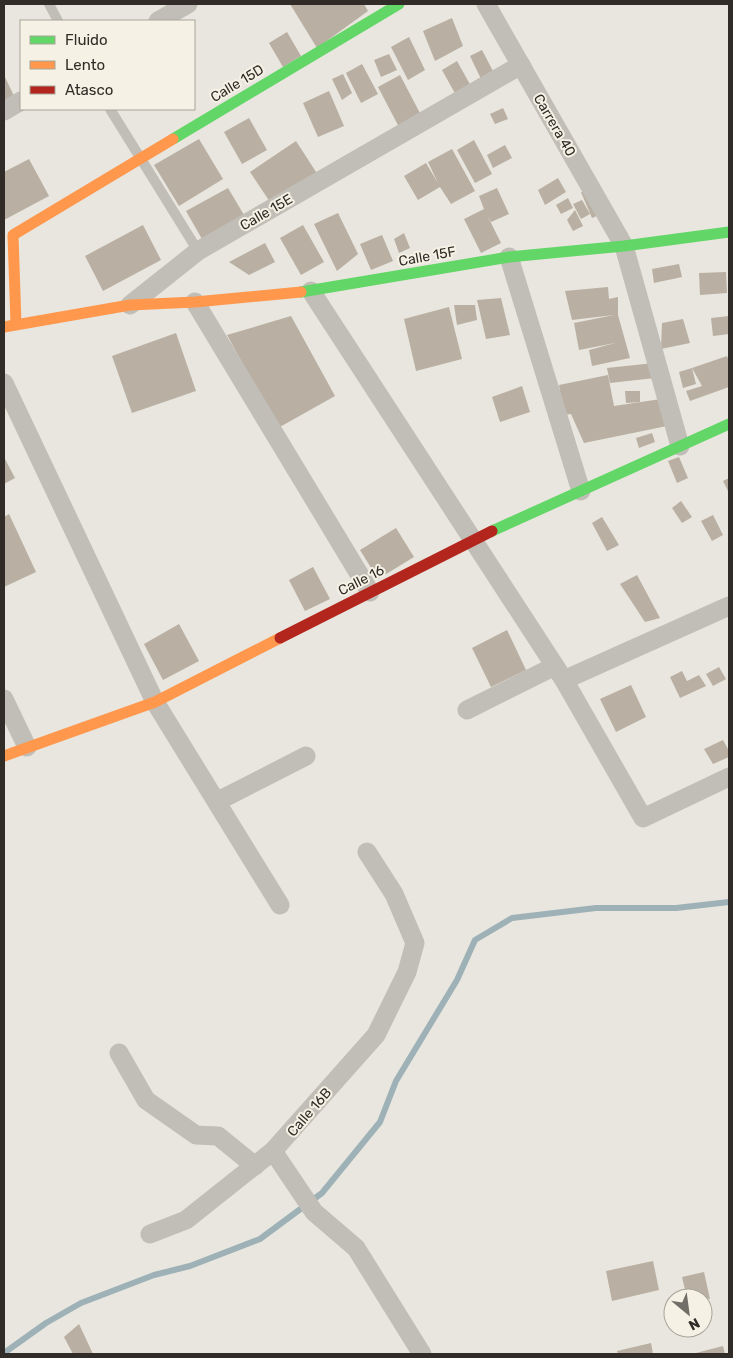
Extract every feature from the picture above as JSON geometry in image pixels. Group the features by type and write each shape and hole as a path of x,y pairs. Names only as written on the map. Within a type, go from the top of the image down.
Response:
{"street":[{"path":"160,20 188,4"},
{"name":"Calle 15D","path":"16,324 13,235 399,4"},
{"name":"Carrera 40","path":"486,4 624,246 680,446"},
{"name":"Calle 15E","path":"4,327 130,305 198,251 521,65"},
{"path":"4,111 20,101"},
{"name":"Calle 15F","path":"130,305 195,302 311,290 509,257 624,246 729,232"},
{"path":"509,257 581,491"},
{"path":"311,290 560,673 643,818 729,777"},
{"path":"195,302 370,592"},
{"path":"4,383 155,702 218,801 280,905"},
{"name":"Calle 16","path":"4,756 155,702 472,540 729,424"},
{"path":"467,710 729,606"},
{"path":"4,699 27,747"},
{"path":"218,801 306,756"},
{"name":"Calle 16B","path":"150,1234 186,1220 274,1152 376,1035 407,972 415,943 394,894 367,852"},
{"path":"120,1053 146,1100 196,1136 218,1136 255,1166"},
{"path":"274,1152 314,1212 356,1248 422,1354"}],"lane":[{"path":"49,4 57,20"},
{"path":"111,110 198,251"}],"building":[{"path":"290,4 364,4 368,11 317,48"},
{"path":"452,18 463,46 435,61 423,31"},
{"path":"287,32 301,56 283,67 269,43"},
{"path":"409,37 425,70 408,80 391,47"},
{"path":"482,50 495,75 482,81 470,56"},
{"path":"389,54 397,70 381,77 374,60"},
{"path":"457,61 472,88 457,97 442,70"},
{"path":"362,64 378,94 361,103 346,73"},
{"path":"343,74 352,93 342,100 332,79"},
{"path":"4,75 14,96 4,101"},
{"path":"400,75 422,117 400,129 378,87"},
{"path":"329,91 344,126 318,137 303,103"},
{"path":"503,108 508,119 495,124 490,114"},
{"path":"249,118 267,150 242,164 224,132"},
{"path":"199,139 223,179 179,206 154,165"},
{"path":"474,140 492,174 475,183 457,150"},
{"path":"296,141 318,175 272,205 250,172"},
{"path":"505,145 512,158 493,168 487,155"},
{"path":"452,149 475,191 451,204 440,187 418,200 404,176 426,163 438,183 428,162"},
{"path":"29,159 49,196 4,220 4,172"},
{"path":"558,178 566,192 545,205 538,190"},
{"path":"228,188 244,215 202,239 186,211"},
{"path":"497,188 509,214 491,222 487,215 501,243 481,253 464,219 484,209 479,196"},
{"path":"581,192 591,192 601,214 592,218"},
{"path":"568,198 573,208 561,214 556,205"},
{"path":"582,200 590,214 581,219 573,204"},
{"path":"575,210 583,226 573,231 567,220"},
{"path":"338,213 358,254 337,271 314,224"},
{"path":"143,225 161,260 103,291 85,256"},
{"path":"303,225 324,262 301,275 280,238"},
{"path":"404,233 410,248 399,253 394,239"},
{"path":"382,235 393,261 371,270 360,244"},
{"path":"265,243 275,262 249,275 229,262"},
{"path":"679,264 682,277 654,283 652,269"},
{"path":"726,272 727,293 700,295 699,273"},
{"path":"608,287 609,299 618,297 618,315 630,358 592,366 589,350 615,343 579,350 574,323 614,315 572,320 565,291"},
{"path":"501,298 510,335 486,339 477,300"},
{"path":"454,305 475,305 477,320 457,325"},
{"path":"449,307 462,359 416,371 404,319"},
{"path":"291,316 335,396 278,428 227,335"},
{"path":"729,316 729,334 713,336 711,318"},
{"path":"683,319 690,343 661,349 662,323"},
{"path":"176,333 196,391 132,413 112,356"},
{"path":"727,356 729,361 729,387 690,401 686,391 702,386 692,368"},
{"path":"654,363 655,378 610,383 607,368"},
{"path":"692,368 696,384 683,388 679,372"},
{"path":"608,375 614,406 661,399 667,426 584,443 571,414 563,415 559,385"},
{"path":"522,386 530,412 500,422 492,397"},
{"path":"625,391 640,391 640,402 626,403"},
{"path":"652,433 655,442 639,448 636,438"},
{"path":"4,457 15,478 4,484"},
{"path":"679,457 688,478 677,483 668,461"},
{"path":"729,478 729,493 723,481"},
{"path":"681,501 692,517 682,523 672,508"},
{"path":"9,514 36,572 4,587 4,517"},
{"path":"713,515 723,535 712,541 701,521"},
{"path":"602,517 619,545 607,551 592,523"},
{"path":"396,528 414,557 378,579 360,550"},
{"path":"313,567 330,599 305,611 289,580"},
{"path":"637,575 660,618 645,622 620,584"},
{"path":"179,624 199,661 163,680 144,644"},
{"path":"507,630 526,670 491,687 472,648"},
{"path":"719,667 726,679 713,686 706,674"},
{"path":"682,671 687,681 699,675 706,686 680,698 670,677"},
{"path":"631,685 646,717 616,732 600,699"},
{"path":"723,740 729,751 729,757 713,764 704,749"},
{"path":"653,1261 659,1290 612,1301 606,1271"},
{"path":"704,1272 708,1288 685,1288 682,1277"},
{"path":"79,1324 93,1354 73,1354 64,1337"},
{"path":"651,1343 653,1354 618,1354 617,1351"},
{"path":"723,1346 725,1354 692,1354"}],"waterway":[{"path":"4,1353 46,1323 81,1303 154,1275 190,1266 260,1239 322,1193 380,1122 396,1081 457,980 475,940 512,918 596,908 676,908 729,902"}],"traffic: fast":[{"path":"173,139 399,4"},
{"path":"301,292 509,257 624,246 729,232"},
{"path":"492,531 729,424"}],"traffic: slow":[{"path":"16,324 13,235 173,139"},
{"path":"4,327 130,305 195,302 301,292"},
{"path":"4,756 155,702 280,638"}],"traffic: jam":[{"path":"280,638 492,531"}]}
